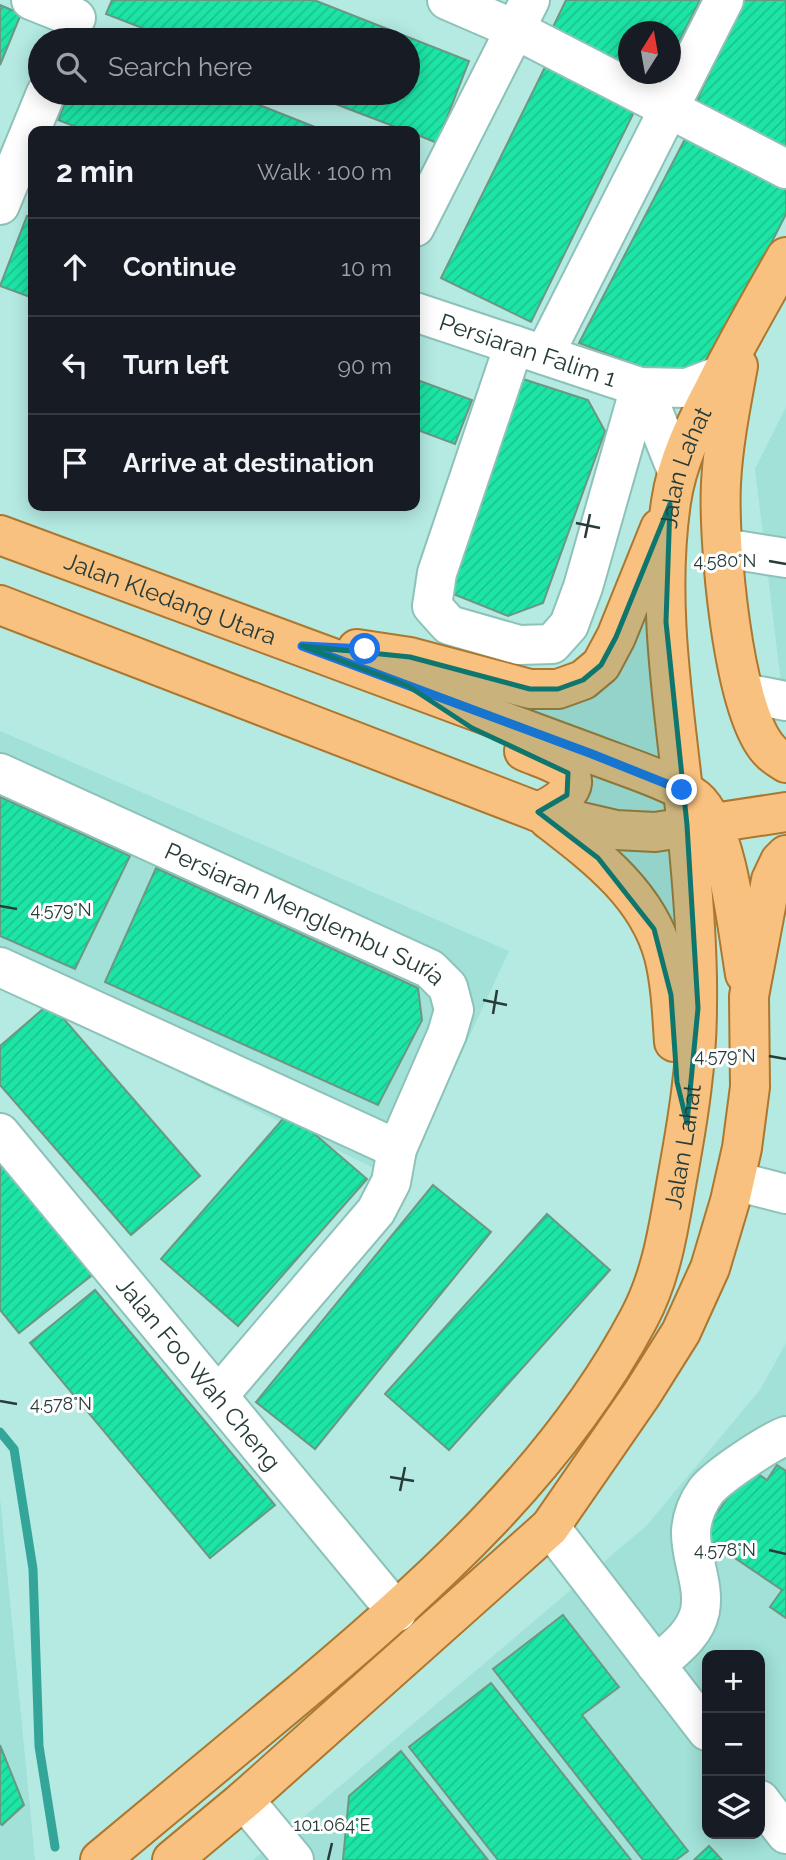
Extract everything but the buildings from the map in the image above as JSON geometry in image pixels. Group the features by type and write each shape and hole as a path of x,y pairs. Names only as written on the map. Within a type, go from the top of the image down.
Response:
{"main road":[{"name":"Jalan Lahat","path":"100,1860 397,1612 530,1477 585,1406 640,1317 663,1258 687,1123 698,1007 694,812 666,622 674,487 685,447 721,375 743,332 781,277"},
{"path":"743,332 721,483 727,602 744,693 761,739 768,750 786,763"},
{"path":"302,646 365,649 410,657 530,689 558,689 583,680 601,665 616,637 674,487"},
{"name":"Jalan Kledang Utara","path":"0,535 592,754 694,812"},
{"path":"0,606 538,812 634,832 655,832 694,812 786,812"},
{"path":"408,685 447,714 563,768 571,782 567,795 557,804 538,812"},
{"path":"538,812 598,858 638,902 654,929 664,956 671,996 677,1082 687,1123"},
{"path":"172,1860 244,1800 550,1527 642,1394 681,1332 710,1268 735,1181 750,1087 749,996 729,883 694,812"},
{"path":"749,996 771,880 786,855"}],"street":[{"path":"31,0 76,19"},
{"path":"447,0 522,14 669,108 786,169"},
{"path":"640,387 583,587 569,625 552,644 519,645 449,625 432,606 437,573 529,350 669,108 724,0"},
{"path":"420,217 522,14"},
{"path":"33,126 41,105"},
{"path":"0,205 28,138"},
{"name":"Persiaran Falim 1","path":"420,314 640,387 687,388 721,375"},
{"name":"Persiaran Falim 1","path":"640,387 653,411 674,487"},
{"path":"723,548 786,558"},
{"path":"744,693 786,701"},
{"name":"Persiaran Menglembu Suria","path":"0,773 430,969 448,987 454,1010 447,1034 397,1149 391,1182 376,1211 218,1396"},
{"path":"0,967 397,1149"},
{"name":"Jalan Foo Wah Cheng","path":"0,1132 397,1612"},
{"path":"735,1181 786,1194"},
{"path":"656,1665 690,1633 699,1613 701,1586 695,1565 691,1531 696,1508 707,1489 769,1443 786,1436"},
{"path":"550,1527 702,1725"},
{"path":"244,1800 294,1860"},
{"path":"765,1807 786,1834"}],"highlighted area":[{"path":"670,504 666,622 687,825 698,1008 687,1123 677,1082 671,995 654,929 598,858 538,812 567,795 568,773 472,728 408,686 302,646 410,657 530,689 558,689 583,680 601,665 616,637"}],"shaded area":[{"path":"786,407 786,724 755,469"},
{"path":"0,731 509,951 402,1182 0,984"},
{"path":"786,1343 786,1860 253,1860 646,1526 760,1390"},
{"path":"0,1498 35,1860 0,1860"}],"waterway":[{"path":"0,1432 14,1449 33,1569 39,1746 55,1847"}],"route":[{"path":"365,649 302,646 682,790"}]}
